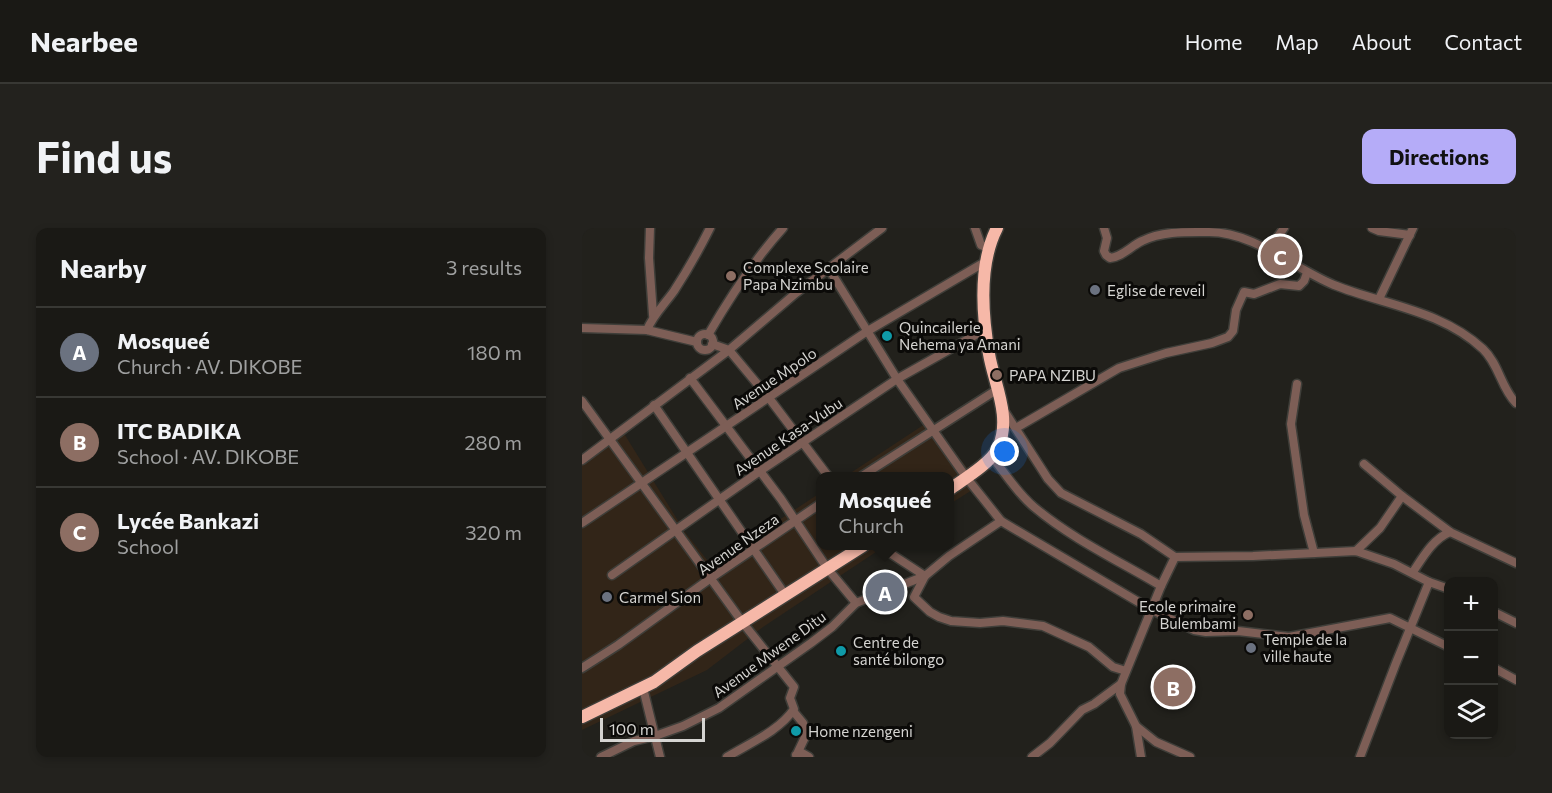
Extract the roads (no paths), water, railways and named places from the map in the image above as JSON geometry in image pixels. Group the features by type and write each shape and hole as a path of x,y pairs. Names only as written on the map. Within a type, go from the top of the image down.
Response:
{"highway":[{"path":"954,486 992,456 1002,438 1002,409 989,354 986,329 985,262 988,248 997,228"},
{"path":"582,717 643,688 856,550"}],"street":[{"path":"647,330 653,315 649,258 650,228"},
{"path":"653,315 664,305 681,281 710,228"},
{"path":"708,335 767,246 783,228"},
{"path":"582,460 729,350 796,293 882,228"},
{"path":"975,228 981,245 988,248"},
{"path":"1104,228 1107,243 1104,251 1110,258 1125,252 1143,240 1164,234 1213,231 1234,234 1269,249 1307,273 1336,286 1436,318 1484,350 1516,403"},
{"path":"1269,249 1284,228"},
{"path":"1372,228 1379,231 1412,231 1378,299"},
{"name":"Avenue Mpolo","path":"582,523 866,332 985,262"},
{"path":"829,269 897,380 966,477 1001,521 1152,610 1200,632 1238,631 1289,637 1390,618 1444,644"},
{"path":"1016,428 1119,368 1166,352 1212,343 1228,337 1233,331 1236,310 1244,292 1254,294 1265,292 1280,284 1299,285 1304,281 1307,273"},
{"path":"582,328 647,330 697,342 704,349 709,348 712,344"},
{"name":"Avenue Kasa-Vubu","path":"612,575 760,471 897,380 986,329"},
{"path":"697,342 701,335 708,335 712,339 712,344"},
{"path":"712,344 729,350 804,442 825,472"},
{"path":"690,378 760,471 827,568 856,603 925,576 949,556 1001,521"},
{"path":"1297,384 1291,424 1304,515 1314,553"},
{"path":"869,472 998,389"},
{"path":"582,401 743,623 794,687 790,698 792,712 803,723 806,735 795,755"},
{"path":"654,405 786,596"},
{"path":"1002,409 1041,470 1061,493 1141,534 1175,557 1244,557 1356,551 1413,572 1429,582 1444,587"},
{"path":"992,456 1034,507 1091,545 1161,586"},
{"path":"1364,464 1450,532 1516,563"},
{"path":"1356,551 1380,528 1402,496"},
{"name":"Avenue Nzeza","path":"582,668 816,507"},
{"path":"1413,572 1429,548 1442,535 1450,532"},
{"path":"885,550 925,576"},
{"path":"1141,755 1136,726 1120,694 1121,684 1175,557"},
{"path":"925,576 914,597 939,617 963,622 1003,621 1043,626 1089,647 1113,667 1126,671"},
{"path":"1360,757 1429,582"},
{"name":"Avenue Mwene Ditu","path":"601,757 634,741 683,726 720,708 832,627 856,603"},
{"path":"1498,614 1516,623"},
{"path":"1498,670 1516,680"},
{"path":"1032,757 1050,743 1082,710 1121,684"},
{"path":"643,688 660,757"},
{"path":"727,757 772,731 792,712"},
{"path":"1136,726 1156,741 1190,757"},
{"path":"795,755 802,753 809,757"}],"place":[{"name":"Lycée Bankazi","path":"1280,256"},
{"name":"Complexe Scolaire Papa Nzimbu","path":"731,276"},
{"name":"Eglise de reveil","path":"1095,290"},
{"name":"Quincailerie Nehema ya Amani","path":"887,336"},
{"name":"PAPA NZIBU","path":"997,375"},
{"name":"Mosqueé","path":"885,592"},
{"name":"Carmel Sion","path":"607,597"},
{"name":"Ecole primaire Bulembami","path":"1248,615"},
{"name":"Temple de la ville haute","path":"1251,648"},
{"name":"Centre de santé bilongo","path":"841,651"},
{"name":"ITC BADIKA","path":"1173,687"},
{"name":"Home nzengeni","path":"796,731"}]}
